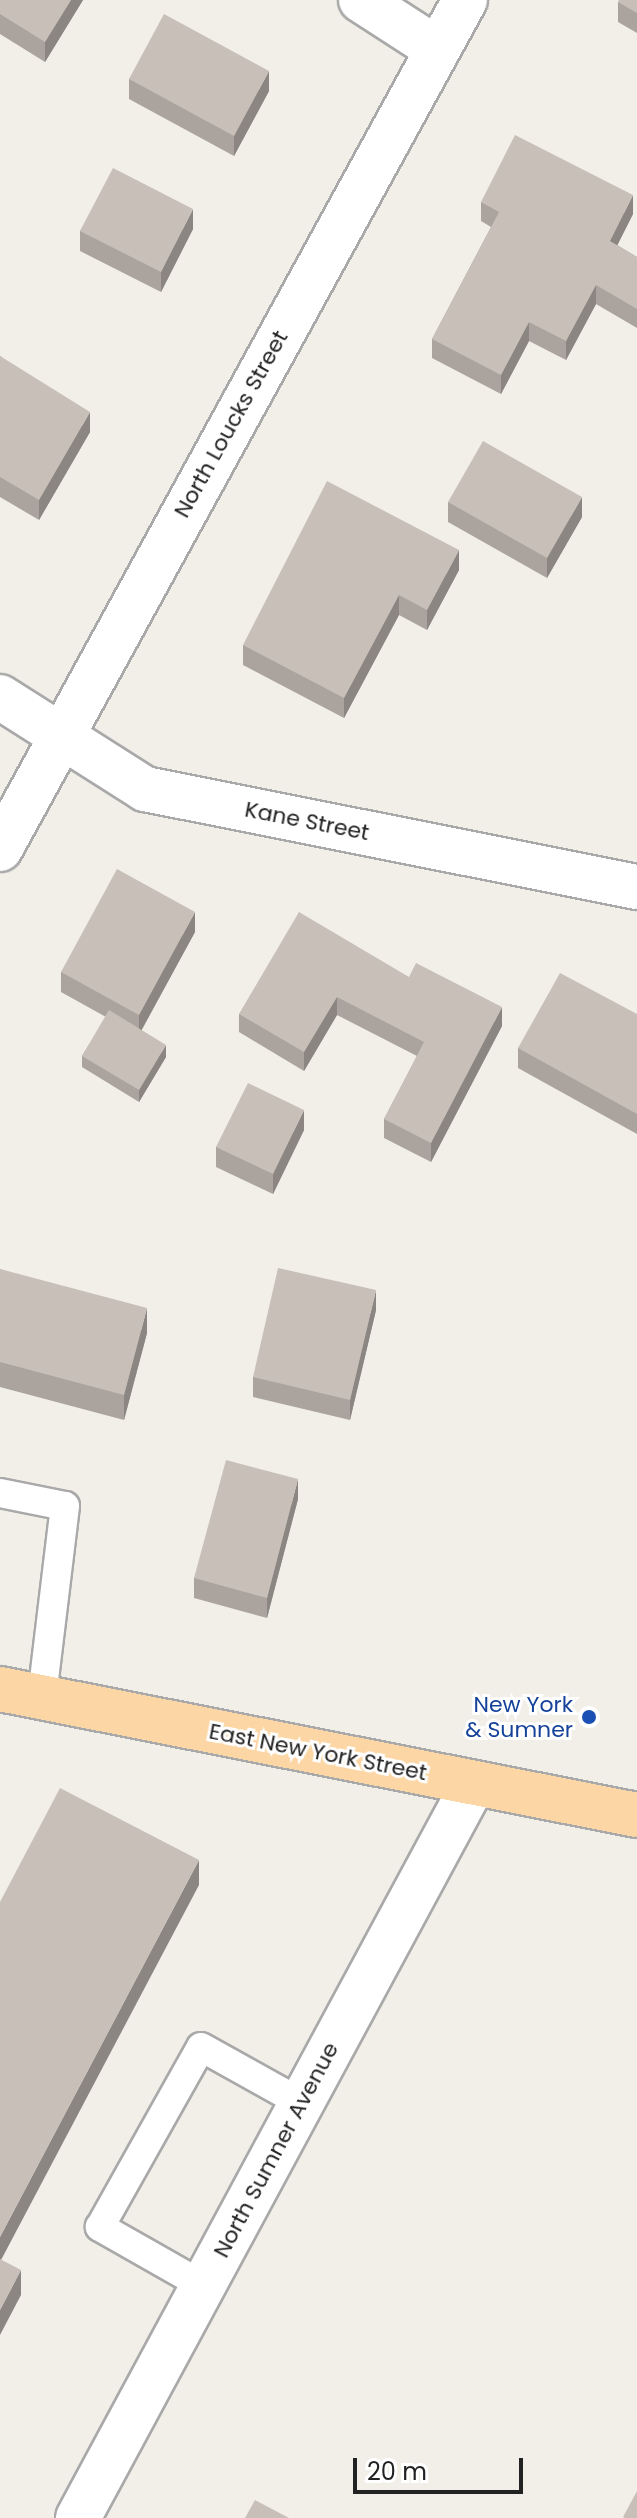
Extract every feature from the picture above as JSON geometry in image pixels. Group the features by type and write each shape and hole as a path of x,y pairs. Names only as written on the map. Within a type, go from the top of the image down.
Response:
{"main road":[{"name":"East New York Street","path":"11,1691 637,1815"}],"street":[{"path":"361,0 437,49"},
{"name":"North Loucks Street","path":"0,849 465,0"},
{"name":"Kane Street","path":"0,697 145,789 637,887"},
{"name":"North Sumner Avenue","path":"78,2518 474,1783"}],"lane":[{"path":"0,1493 65,1506 11,1691"},
{"path":"204,2286 100,2227 201,2047 300,2102"}],"building":[{"path":"0,0 71,0 45,42 0,14"},
{"path":"637,0 637,13 618,2"},
{"path":"164,14 269,71 234,136 129,79"},
{"path":"515,135 633,195 610,241 637,257 637,309 596,285 566,341 529,322 501,375 432,339 499,212 481,202"},
{"path":"113,168 193,209 161,272 80,231"},
{"path":"0,356 90,412 39,500 0,477"},
{"path":"483,441 582,497 547,558 448,502"},
{"path":"327,481 459,550 427,610 399,595 344,698 243,645"},
{"path":"117,869 195,912 139,1015 61,972"},
{"path":"299,912 409,977 416,963 502,1007 431,1143 384,1119 424,1042 337,997 304,1052 239,1014"},
{"path":"560,973 637,1014 637,1114 518,1048"},
{"path":"109,1010 166,1045 139,1090 82,1056"},
{"path":"248,1083 304,1110 273,1174 216,1147"},
{"path":"278,1268 376,1290 350,1400 253,1377"},
{"path":"0,1269 147,1308 124,1395 0,1362"},
{"path":"226,1460 298,1479 267,1598 194,1578"},
{"path":"60,1788 199,1860 0,2237 0,1902"},
{"path":"0,2259 21,2270 0,2310"},
{"path":"637,2491 637,2518 625,2518 623,2517"},
{"path":"255,2500 289,2518 245,2518"}],"place":[{"name":"New York & Sumner","path":"589,1717"}]}
